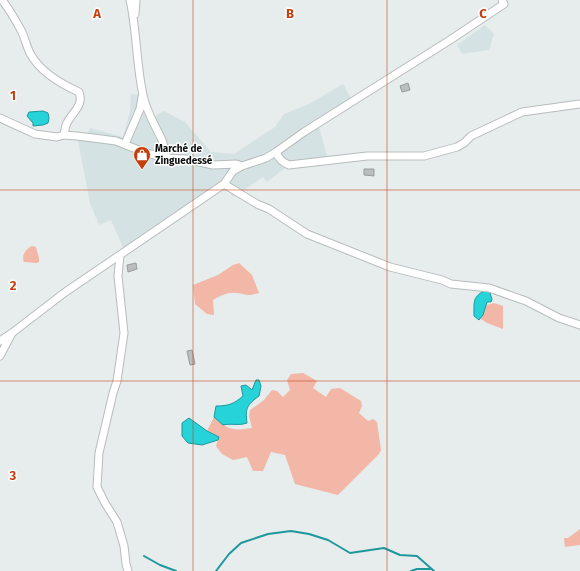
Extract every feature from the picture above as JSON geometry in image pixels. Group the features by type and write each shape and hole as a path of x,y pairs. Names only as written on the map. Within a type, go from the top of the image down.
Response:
{"street":[{"path":"2,0 14,18 31,55 39,66 50,75 79,92 82,99 81,103 67,123 64,135"},
{"path":"130,0 134,19 143,95 148,112 162,141 167,158"},
{"path":"134,19 136,12 136,0"},
{"path":"0,341 64,293 224,184 233,171 242,166 266,158 276,152 304,132 444,44 505,1"},
{"path":"125,144 140,109 143,95"},
{"path":"276,152 279,159 283,163 289,164 367,156 424,156 457,147 464,143 470,136 522,112 580,104"},
{"path":"0,118 35,134 57,137 64,135 101,138 125,144 146,153 167,158 186,159 213,165 236,164 242,166"},
{"path":"224,184 257,204 269,209 307,234 390,267 442,280 451,284 489,288 526,302 559,318 580,325"},
{"path":"120,255 118,276 124,332 117,381 99,453 97,487 117,522 124,546 128,571"},
{"path":"0,356 12,333"}],"shaded area":[{"path":"485,25 494,34 489,50 462,54 457,45"},
{"path":"343,84 353,102 318,123 328,160 289,165 267,182 263,177 233,197 224,184 125,252 111,220 99,225 90,203 77,136 86,137 90,128 123,137 130,111 131,94 143,95 151,118 164,111 185,122 211,152 234,154 275,127 284,114 309,104"},
{"path":"32,246 36,247 39,262 24,262 23,257 25,252"},
{"path":"239,263 252,275 259,293 249,295 233,293 221,296 213,300 214,315 207,314 195,304 193,285 218,275 233,265"},
{"path":"494,303 503,306 503,329 481,319 486,305"},
{"path":"303,373 317,381 313,388 326,397 331,389 340,388 361,401 362,406 359,413 368,421 373,419 377,422 381,450 379,454 338,495 295,484 285,455 271,452 263,471 253,471 247,457 233,460 222,454 216,446 219,437 207,431 214,417 227,427 235,429 252,428 249,416 250,410 264,400 272,390 277,391 283,397 290,390 287,380 291,374"},
{"path":"580,529 580,545 565,547 564,538 568,538"}],"water":[{"path":"43,111 48,113 48,123 33,126 33,123 27,116 29,112"},
{"path":"487,289 489,290 492,299 491,302 487,302 483,315 479,320 474,316 475,300 479,294"},
{"path":"256,380 259,380 261,386 259,396 248,407 246,414 247,423 223,425 214,417 216,406 234,403 243,396 241,386 246,385 252,390"},
{"path":"189,418 207,431 219,437 218,440 202,445 188,443 182,436 182,423"}],"building":[{"path":"408,83 410,90 402,92 400,86"},
{"path":"364,169 374,169 374,176 364,175"},
{"path":"136,263 137,269 128,272 127,265"},
{"path":"192,350 195,364 190,365 187,351"}],"waterway":[{"path":"216,571 229,554 241,543 268,534 291,531 309,534 328,540 350,553 384,548 400,555 417,556 434,571"},
{"path":"144,556 160,565 176,571"},
{"path":"411,571 417,569 432,569"}],"place":[{"name":"Marché de Zinguedessé","path":"142,170"}]}
